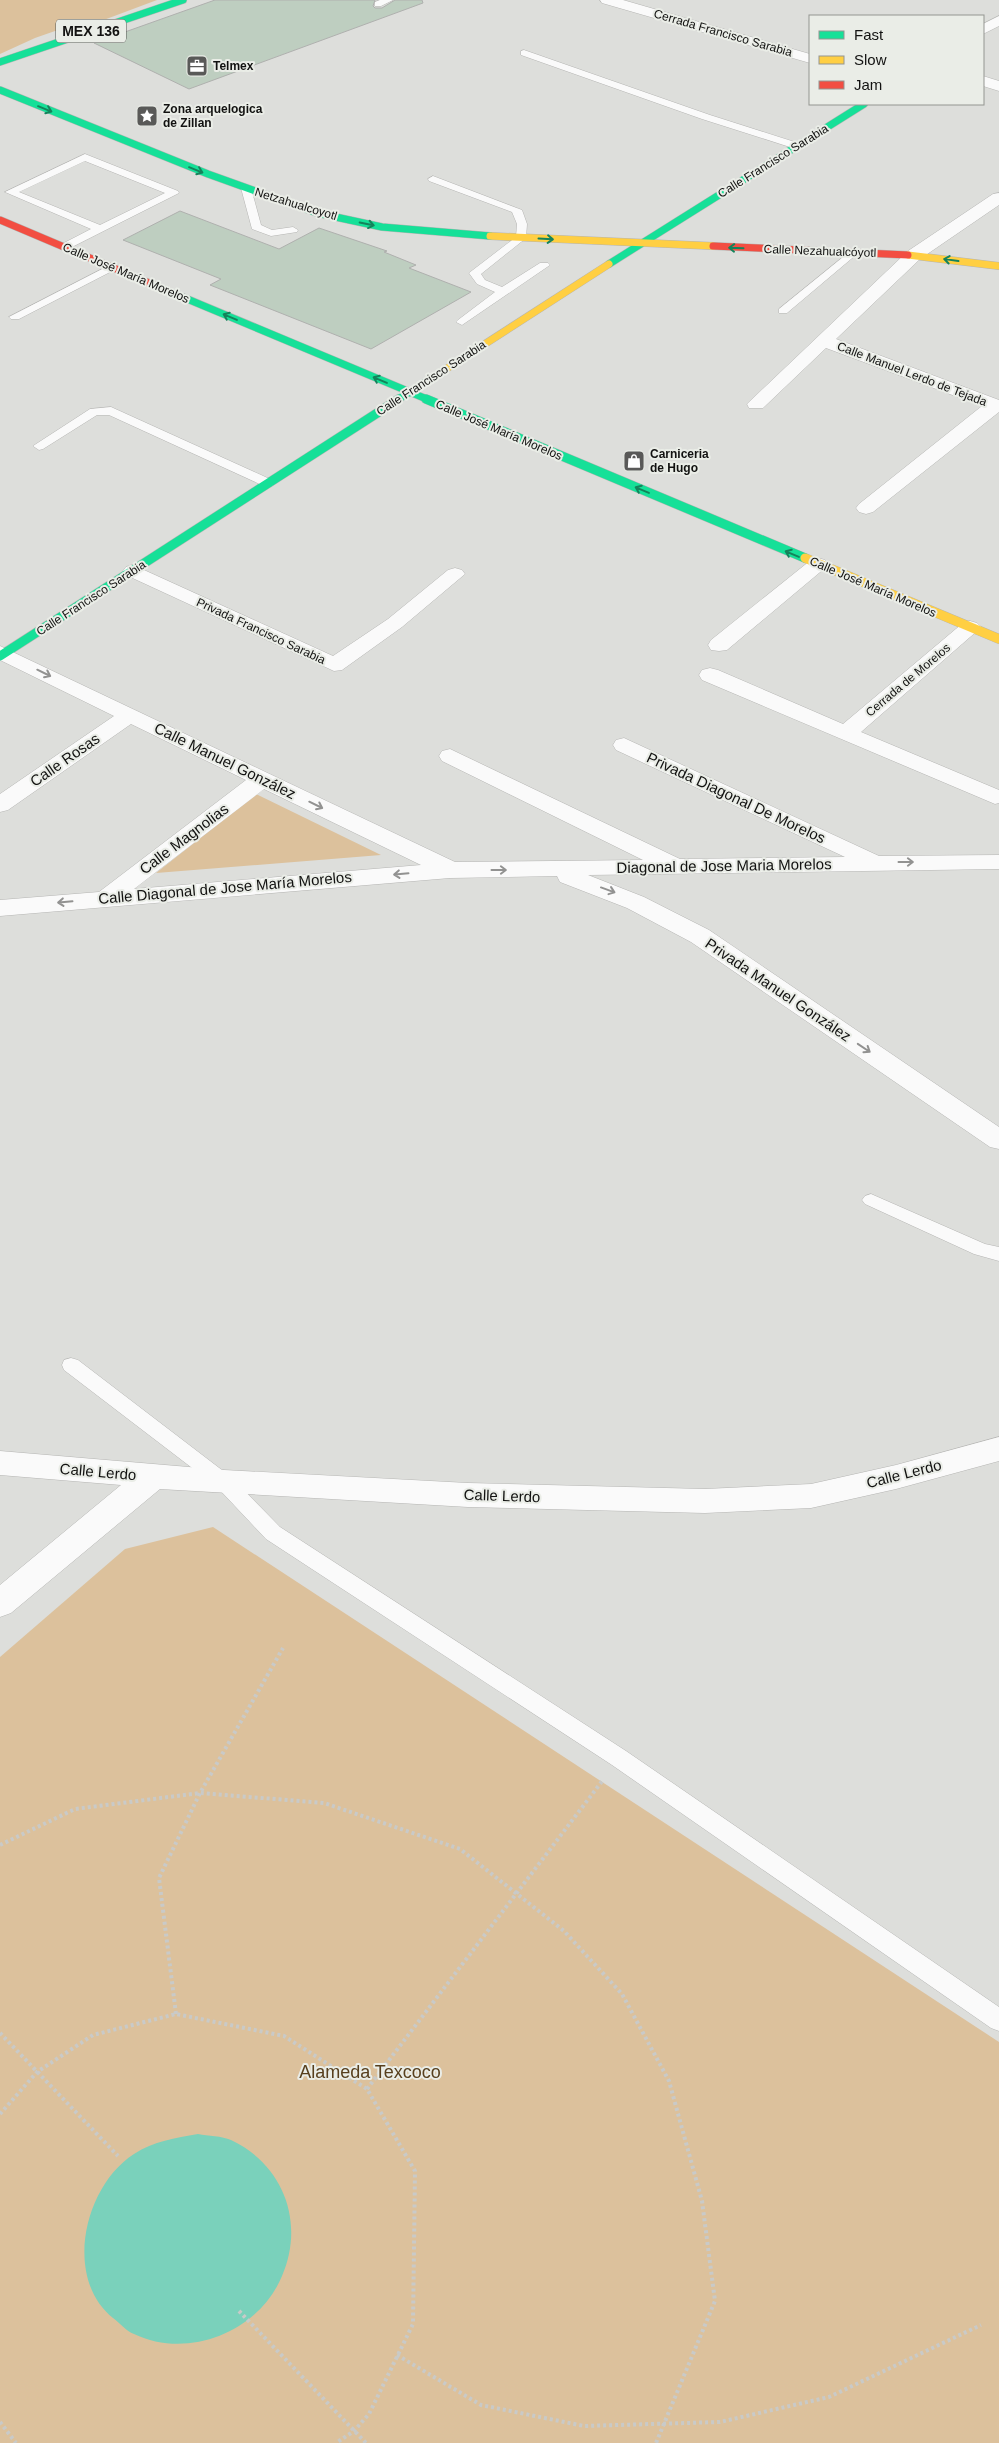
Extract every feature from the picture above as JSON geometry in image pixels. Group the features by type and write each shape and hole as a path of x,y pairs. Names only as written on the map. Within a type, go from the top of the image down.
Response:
{"street":[{"name":"MEX 136","path":"0,62 182,0"},
{"name":"Cerrada Francisco Sarabia","path":"608,0 809,58"},
{"path":"984,29 999,20"},
{"path":"984,81 999,86"},
{"name":"Netzahualcoyotl","path":"0,90 246,188 317,213 382,227 521,238 640,244"},
{"name":"Calle Francisco Sarabia","path":"1,654 640,244 862,105"},
{"path":"756,404 914,255 999,198"},
{"name":"Calle José María Morelos","path":"0,220 999,639"},
{"name":"Calle Nezahualcóyotl","path":"640,244 914,255 999,266"},
{"name":"Calle Manuel Lerdo de Tejada","path":"824,341 997,406"},
{"path":"866,508 997,406"},
{"path":"719,645 818,564"},
{"name":"Privada Francisco Sarabia","path":"132,571 334,665 395,623 455,574"},
{"name":"Cerrada de Morelos","path":"846,733 970,628"},
{"name":"Calle Manuel González","path":"1,654 450,870"},
{"path":"710,675 995,797"},
{"name":"Calle Rosas","path":"0,805 130,715"},
{"name":"Privada Diagonal De Morelos","path":"624,746 875,862"},
{"path":"450,756 679,867"},
{"name":"Calle Magnolias","path":"106,898 262,779"},
{"name":"Diagonal de Jose Maria Morelos","path":"450,870 545,870 875,862 999,862"},
{"name":"Calle Diagonal de Jose María Morelos","path":"0,908 450,870"},
{"name":"Privada Manuel González","path":"545,870 609,890 651,908 700,936 998,1138"},
{"name":"Calle Lerdo","path":"0,1463 224,1482 468,1495 705,1501 811,1496 896,1477 999,1449"},
{"path":"0,1604 154,1476"}],"lane":[{"path":"378,4 388,0"},
{"path":"524,53 715,120 797,146"},
{"path":"64,247 174,193 85,157 10,192 100,229"},
{"path":"433,179 517,210 522,224 521,238 475,273 481,282 503,291"},
{"path":"246,188 256,227 271,233 293,230"},
{"path":"782,311 852,252"},
{"path":"462,322 503,291 544,265"},
{"path":"15,317 112,267"},
{"path":"39,446 94,412 111,411 268,483"},
{"path":"871,1200 980,1249 999,1254"},
{"path":"71,1365 224,1482 273,1533 619,1758 999,2020"}],"path":[{"path":"176,2014 159,1878 200,1793 283,1648"},
{"path":"367,2089 619,1758"},
{"path":"0,1845 75,1809 200,1793 324,1803 460,1849 564,1930 622,1994 669,2080 702,2201 715,2301 656,2443"},
{"path":"0,2114 37,2072 93,2035 176,2014 284,2036 367,2089 415,2171 413,2324 369,2414 354,2431 336,2443"},
{"path":"0,2033 118,2156"},
{"path":"239,2312 366,2443"},
{"path":"397,2355 481,2405 584,2426 720,2422 829,2397 981,2325"},
{"path":"0,2422 16,2443"}],"green space":[{"path":"0,0 157,0 77,30 55,31 0,54"},
{"path":"256,794 381,855 156,873"},
{"name":"Alameda Texcoco","path":"213,1527 999,2042 999,2443 0,2443 0,1657 125,1549"}],"shaded area":[{"path":"198,2134 231,2140 265,2164 285,2198 290,2216 289,2256 282,2276 271,2296 257,2312 239,2326 220,2336 198,2342 177,2344 155,2341 128,2331 97,2301 88,2280 84,2257 86,2233 92,2209 103,2188 117,2169 134,2154 149,2146"}],"building":[{"name":"Telmex","path":"215,0 375,0 373,6 375,8 382,8 395,0 422,0 423,3 189,89 94,43"},
{"path":"180,211 279,249 319,228 387,251 384,252 416,265 409,268 471,292 371,349 210,285 221,279 123,240"}],"traffic: fast":[{"path":"0,62 183,0"},
{"path":"0,90 208,174 317,213 382,227 490,236"},
{"path":"609,264 862,105"},
{"path":"161,288 805,558"},
{"path":"0,656 429,380"}],"traffic: slow":[{"path":"490,236 713,246"},
{"path":"908,255 999,266"},
{"path":"429,380 609,264"},
{"path":"805,558 999,639"}],"traffic: jam":[{"path":"0,220 161,288"},
{"path":"713,246 908,255"}],"place":[{"name":"Telmex","path":"197,66"},
{"name":"Zona arquelogica de Zillan","path":"147,116"},
{"name":"Carniceria de Hugo","path":"634,461"}]}
